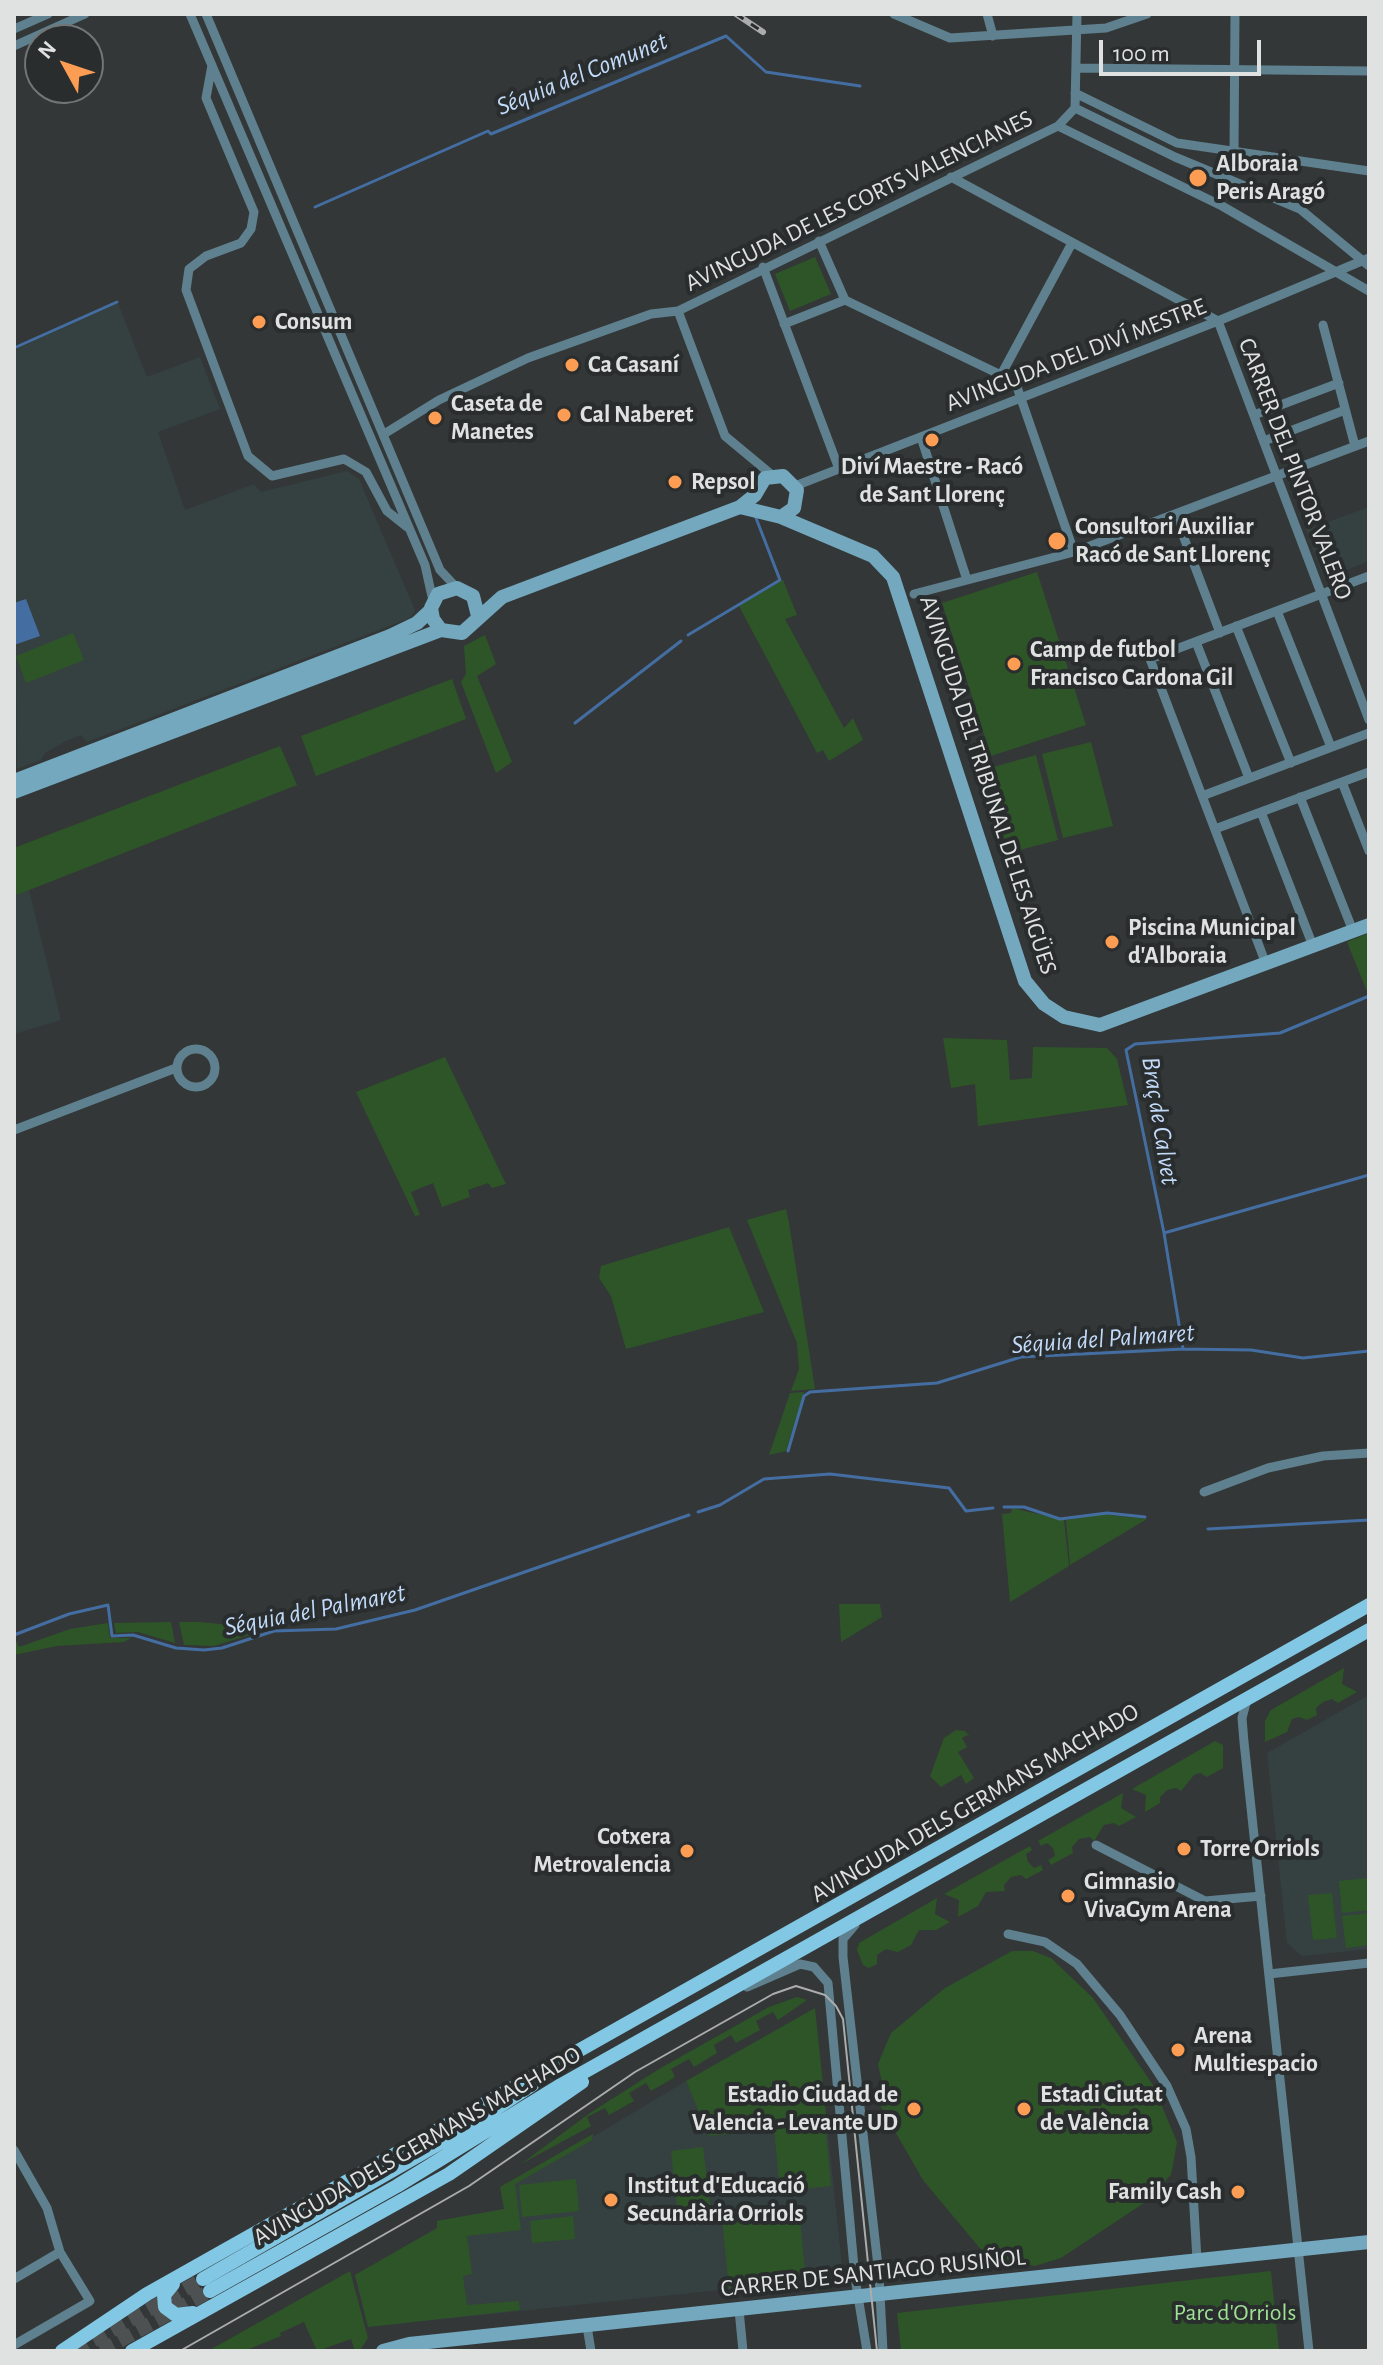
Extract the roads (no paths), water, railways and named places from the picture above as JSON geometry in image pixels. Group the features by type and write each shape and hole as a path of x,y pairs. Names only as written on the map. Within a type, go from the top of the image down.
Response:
{"main road":[{"name":"AVINGUDA DELS GERMANS MACHADO","path":"62,2351 130,2304 185,2272 1369,1605"},
{"path":"614,2057 1369,1630"},
{"name":"AVINGUDA DELS GERMANS MACHADO","path":"603,2039 468,2127 206,2285 614,2057"},
{"name":"AVINGUDA DELS GERMANS MACHADO","path":"132,2351 152,2346 208,2308 449,2174 614,2057"},
{"path":"185,2272 164,2295 165,2307 176,2315 184,2316 208,2308"}],"street":[{"path":"14,29 48,14"},
{"path":"14,46 85,14"},
{"path":"190,14 432,584 432,606 441,630"},
{"path":"206,14 440,570 457,588 473,596 502,597"},
{"path":"894,14 950,38 1106,28 1147,14"},
{"path":"987,14 993,36"},
{"path":"1077,14 1075,108 1058,126 1222,206 1369,291"},
{"path":"1234,152 1235,14"},
{"path":"212,65 206,98 254,212 251,229 241,243 206,256 189,269 186,290 248,456 272,476 344,459 366,472 387,511 407,527"},
{"path":"1076,68 1369,71"},
{"path":"1075,93 1177,143 1369,171"},
{"path":"1075,108 1175,157 1300,209 1367,261"},
{"name":"AVINGUDA DE LES CORTS VALENCIANES","path":"384,434 439,400 528,358 651,314 678,311 1058,126"},
{"path":"951,177 1218,321"},
{"path":"819,241 845,300 1001,375 1017,387 1074,552"},
{"path":"1001,375 1072,243"},
{"name":"AVINGUDA DEL DIVÍ MESTRE","path":"795,486 1367,261"},
{"path":"763,267 839,469"},
{"path":"784,324 845,300"},
{"path":"678,311 725,436 772,475 788,478 798,496 794,508 781,517 769,517 760,510 740,507"},
{"name":"CARRER DEL PINTOR VALERO","path":"1218,321 1369,720"},
{"path":"1323,325 1355,446"},
{"path":"1254,415 1339,383"},
{"path":"1264,441 1345,410"},
{"path":"921,437 967,580"},
{"path":"914,594 1074,552 1369,441"},
{"path":"14,792 441,630 462,633 502,597 740,507 755,495 760,482 772,475"},
{"path":"755,495 760,510"},
{"path":"794,508 802,525"},
{"path":"1175,514 1220,633"},
{"name":"AVINGUDA DEL TRIBUNAL DE LES AIGÜES","path":"781,517 873,556 893,577 1025,981 1044,1004 1064,1017 1100,1025 1369,925"},
{"path":"1266,964 1150,659 1368,579"},
{"path":"14,781 390,636 417,623 442,591 457,588"},
{"path":"473,596 478,616"},
{"path":"1277,611 1331,747"},
{"path":"1236,626 1291,763"},
{"path":"1196,642 1249,778"},
{"path":"1202,796 1369,733"},
{"path":"1215,829 1369,772"},
{"path":"1342,782 1369,851"},
{"path":"1300,797 1353,931"},
{"path":"1261,812 1313,946"},
{"path":"14,1130 176,1068 181,1056 198,1049 212,1057 215,1069 211,1081 193,1088 179,1078 176,1068"},
{"path":"1204,1492 1268,1468 1323,1456 1369,1453"},
{"path":"1247,1699 1242,1718 1244,1742 1309,2351"},
{"path":"1096,1845 1205,1901 1261,1896"},
{"path":"872,1911 847,1932 843,1945 880,2294 883,2351"},
{"path":"1008,1934 1045,1942 1077,1964 1120,2015 1167,2086 1186,2129 1191,2157 1197,2260"},
{"path":"1269,1974 1369,1963"},
{"path":"717,1998 800,1964 814,1967 828,1983 867,2351"},
{"path":"14,2150 47,2208 60,2252 90,2301 14,2345"},
{"name":"CARRER DE SANTIAGO RUSIÑOL","path":"383,2351 409,2344 1369,2242"},
{"path":"14,2279 60,2252"},
{"path":"739,2310 743,2351"},
{"path":"587,2326 591,2351"}],"water":[{"path":"26,599 40,636 14,645 14,603"}],"waterway":[{"name":"Séquia del Comunet","path":"315,207 488,131 491,134 726,36 766,72 860,86"},
{"name":"Séquia del Comunet","path":"14,348 117,302"},
{"path":"688,635 780,580 756,518"},
{"path":"575,723 681,641"},
{"name":"Braç de Calvet","path":"1183,1349 1164,1233 1126,1050 1135,1044 1280,1033 1369,996"},
{"path":"1164,1233 1369,1175"},
{"name":"Séquia del Palmaret","path":"788,1451 804,1396 810,1392 937,1383 1021,1357 1183,1349 1251,1350 1303,1358 1369,1351"},
{"path":"698,1512 720,1505 764,1479 830,1474 949,1488 966,1511 993,1508"},
{"path":"1004,1507 1024,1507 1060,1519 1107,1513 1145,1517"},
{"name":"Séquia del Palmaret","path":"14,1635 69,1614 108,1605 112,1636 133,1635 176,1648 222,1648 274,1631 336,1629 415,1610 689,1515"},
{"path":"1208,1529 1369,1520"}],"tunnel":[{"path":"75,2351 203,2279"},
{"path":"101,2351 210,2291"}],"tram line":[{"path":"180,2351 469,2186 635,2072 773,1994 796,1986 825,1995 843,2019 877,2351"}],"railway":[{"path":"736,14 763,32"}],"place":[{"name":"Alboraia Peris Aragó","path":"1198,178"},
{"name":"Consum","path":"259,322"},
{"name":"Ca Casaní","path":"572,365"},
{"name":"Cal Naberet","path":"564,415"},
{"name":"Caseta de Manetes","path":"435,418"},
{"name":"Diví Maestre - Racó de Sant Llorenç","path":"932,440"},
{"name":"Repsol","path":"675,482"},
{"name":"Consultori Auxiliar Racó de Sant Llorenç","path":"1057,541"},
{"name":"Camp de futbol Francisco Cardona Gil","path":"1014,664"},
{"name":"Piscina Municipal d'Alboraia","path":"1112,942"},
{"name":"Torre Orriols","path":"1184,1849"},
{"name":"Cotxera Metrovalencia","path":"687,1851"},
{"name":"Gimnasio VivaGym Arena","path":"1068,1896"},
{"name":"Arena Multiespacio","path":"1178,2050"},
{"name":"Estadio Ciudad de Valencia - Levante UD","path":"914,2109"},
{"name":"Estadi Ciutat de València","path":"1024,2109"},
{"name":"Family Cash","path":"1238,2192"},
{"name":"Institut d'Educació Secundària Orriols","path":"611,2200"}],"park label":[{"name":"Parc d'Orriols","path":"1235,2313"}]}
